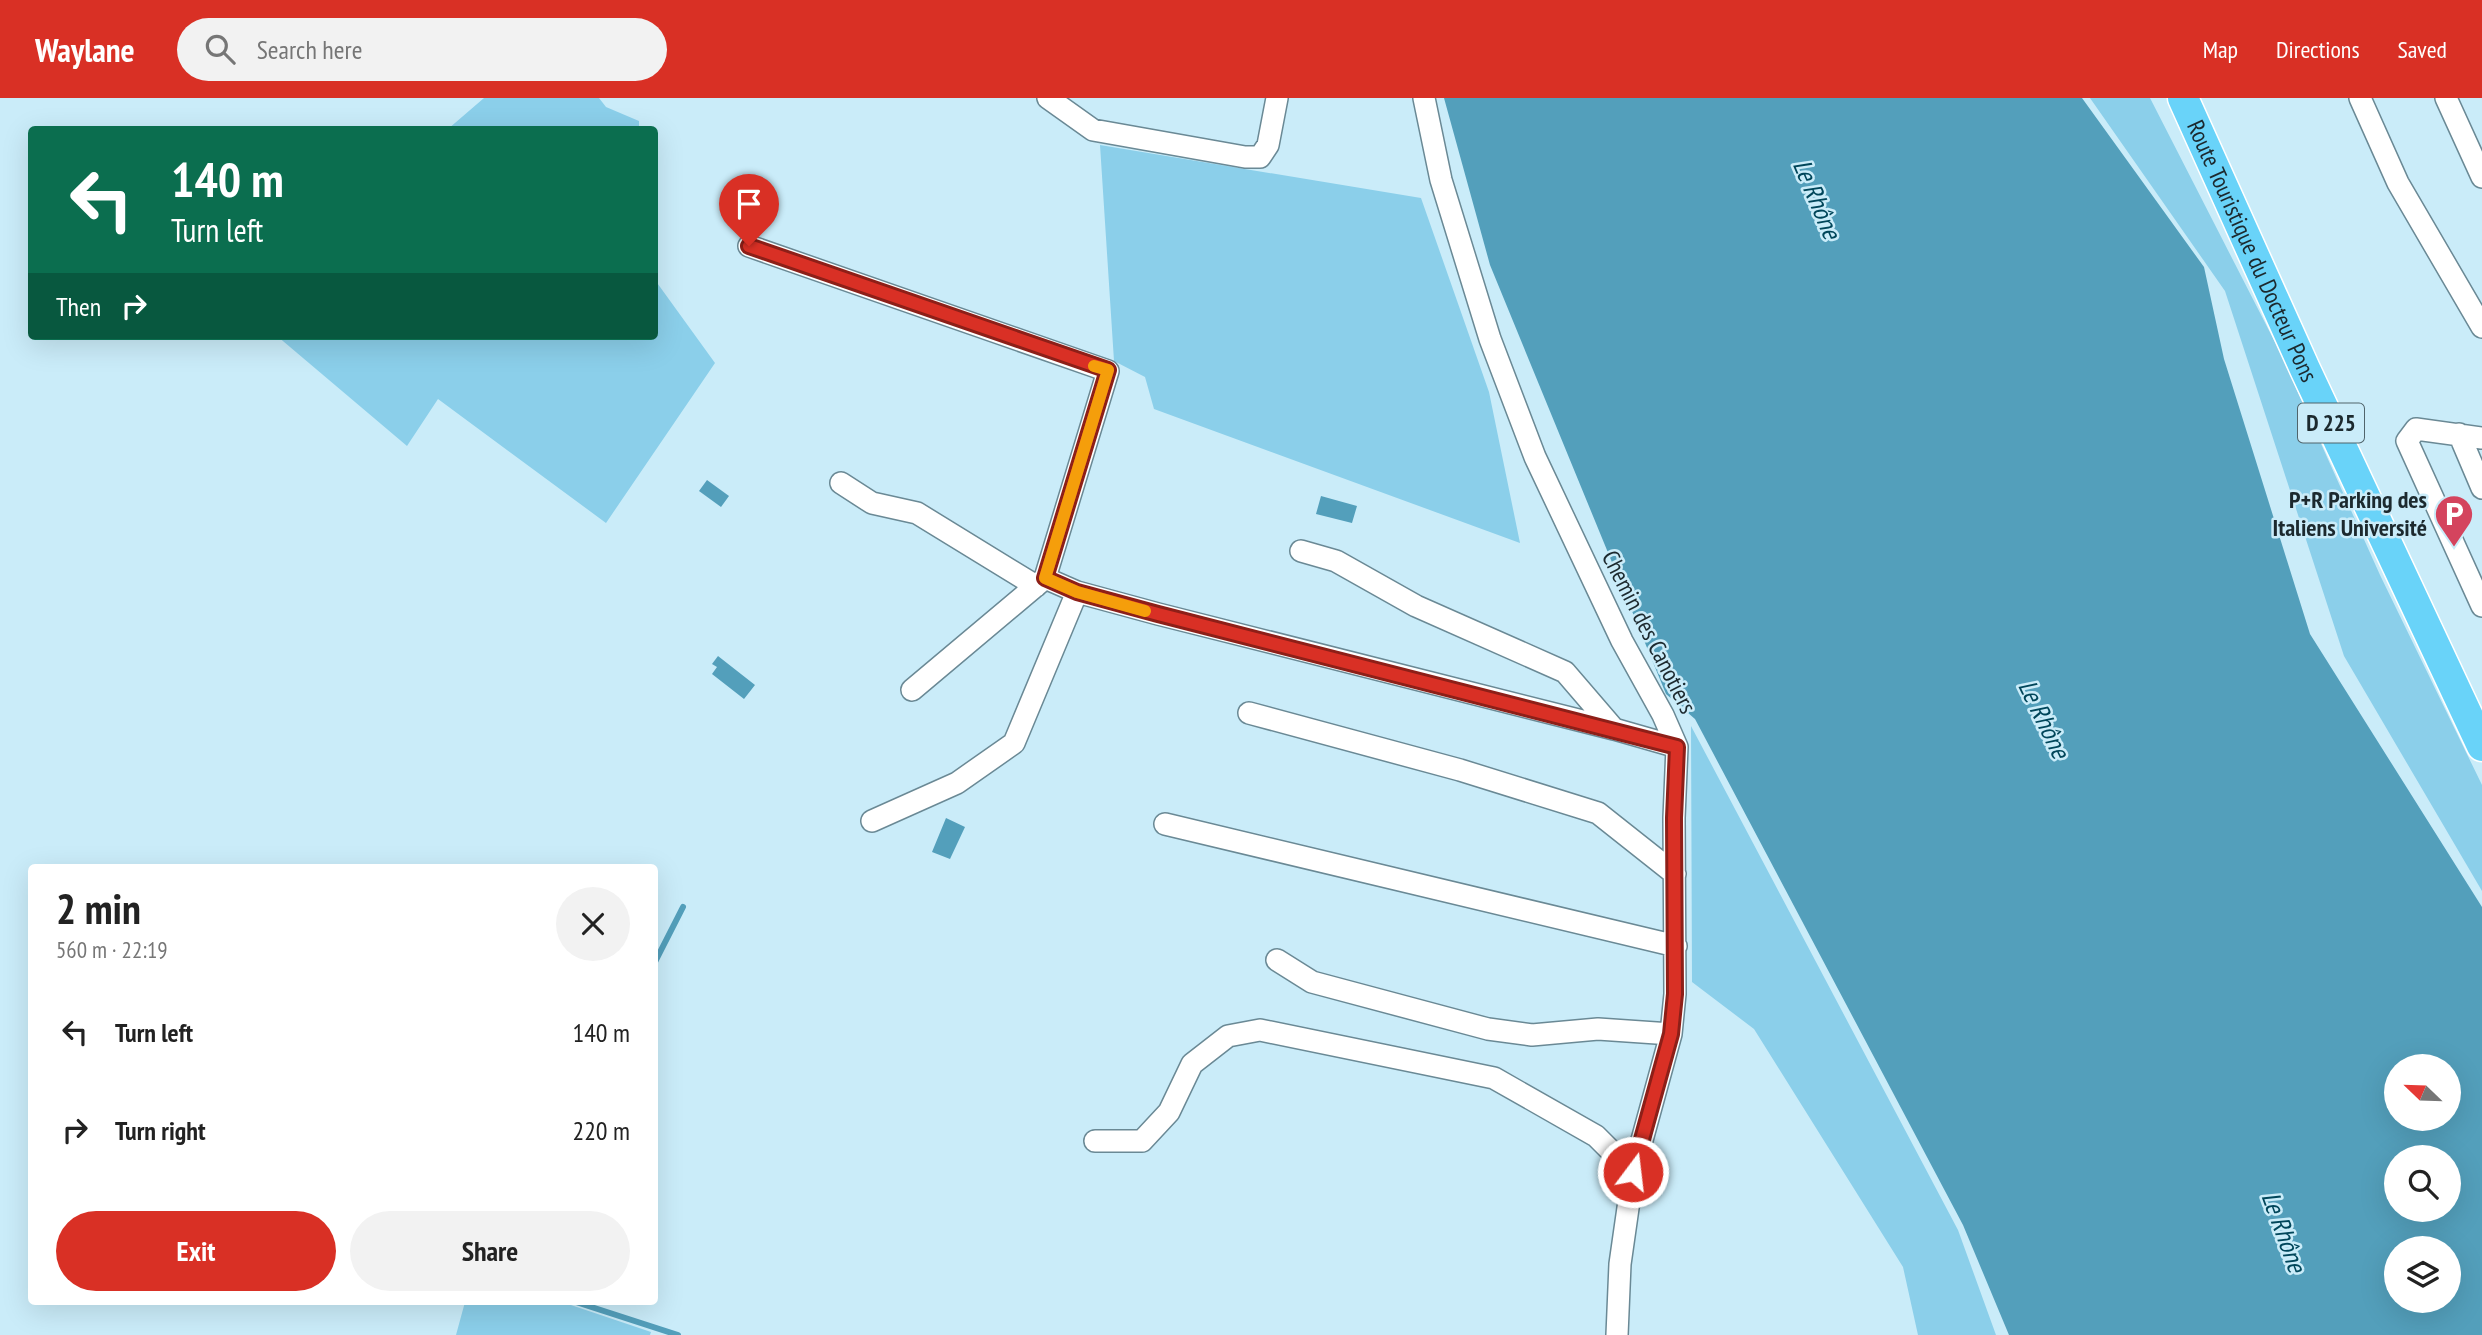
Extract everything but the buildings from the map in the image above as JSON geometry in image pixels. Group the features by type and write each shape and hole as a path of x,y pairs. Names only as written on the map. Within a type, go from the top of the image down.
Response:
{"highway":[{"name":"Route Touristique du Docteur Pons","path":"2183,98 2305,369 2482,746"}],"street":[{"path":"1048,98 1093,130 1245,157 1260,157 1268,145 1277,98"},
{"name":"Chemin des Canotiers","path":"1424,98 1441,180 1486,325 1535,457 1622,640 1663,715 1677,747 1675,994 1671,1034 1633,1172 1620,1264 1617,1335"},
{"path":"2360,98 2398,183 2482,327"},
{"path":"2446,98 2482,177"},
{"path":"749,246 1108,370 1041,582 912,690"},
{"path":"2482,438 2416,429 2407,441 2482,606"},
{"path":"2459,434 2482,488"},
{"path":"841,483 872,503 917,513 1041,582 1677,747"},
{"path":"1301,551 1336,561 1416,606 1565,672 1614,729"},
{"path":"872,821 957,783 1014,743 1077,592"},
{"path":"1248,713 1460,770 1598,813 1675,874"},
{"path":"1165,824 1676,946"},
{"path":"1277,960 1312,982 1488,1029 1532,1035 1598,1029 1671,1034"},
{"path":"1095,1141 1142,1141 1169,1112 1192,1065 1228,1036 1261,1030 1494,1078 1596,1136 1633,1172"}],"shaded area":[{"path":"484,98 599,98 606,107 639,121 639,126 451,126"},
{"path":"2090,98 2150,98 2278,348 2380,575 2482,785 2482,891 2344,656 2225,291"},
{"path":"1100,145 1421,198 1489,392 1520,543 1154,409 1145,377 1114,361"},
{"path":"658,284 715,363 606,523 438,399 407,446 282,340 658,340"},
{"path":"1691,726 1958,1230 1996,1335 1918,1335 1903,1267 1754,1029 1692,982"},
{"path":"464,1305 571,1305 651,1332 650,1335 456,1335"}],"water":[{"name":"Le Rhône","path":"1444,98 2082,98 2204,267 2224,359 2310,634 2482,907 2482,1335 2009,1335 1963,1225 1695,719 1666,694 1490,265"},
{"path":"707,480 729,496 721,507 699,491"},
{"path":"1321,496 1357,506 1352,523 1316,514"},
{"path":"718,656 755,685 744,699 712,674 717,667 712,664"},
{"path":"946,818 965,827 950,859 932,852"}],"waterway":[{"path":"658,956 683,907"},
{"path":"585,1305 678,1335"}],"slow traffic":[{"path":"1094,366 1108,370 1045,578 1077,592 1145,611"}],"place":[{"name":"P+R Parking des Italiens Université","path":"2454,548"}],"route":[{"path":"749,246 1108,370 1045,578 1077,592 1158,614 1677,747 1674,818 1675,994 1671,1034 1633,1172"}]}
